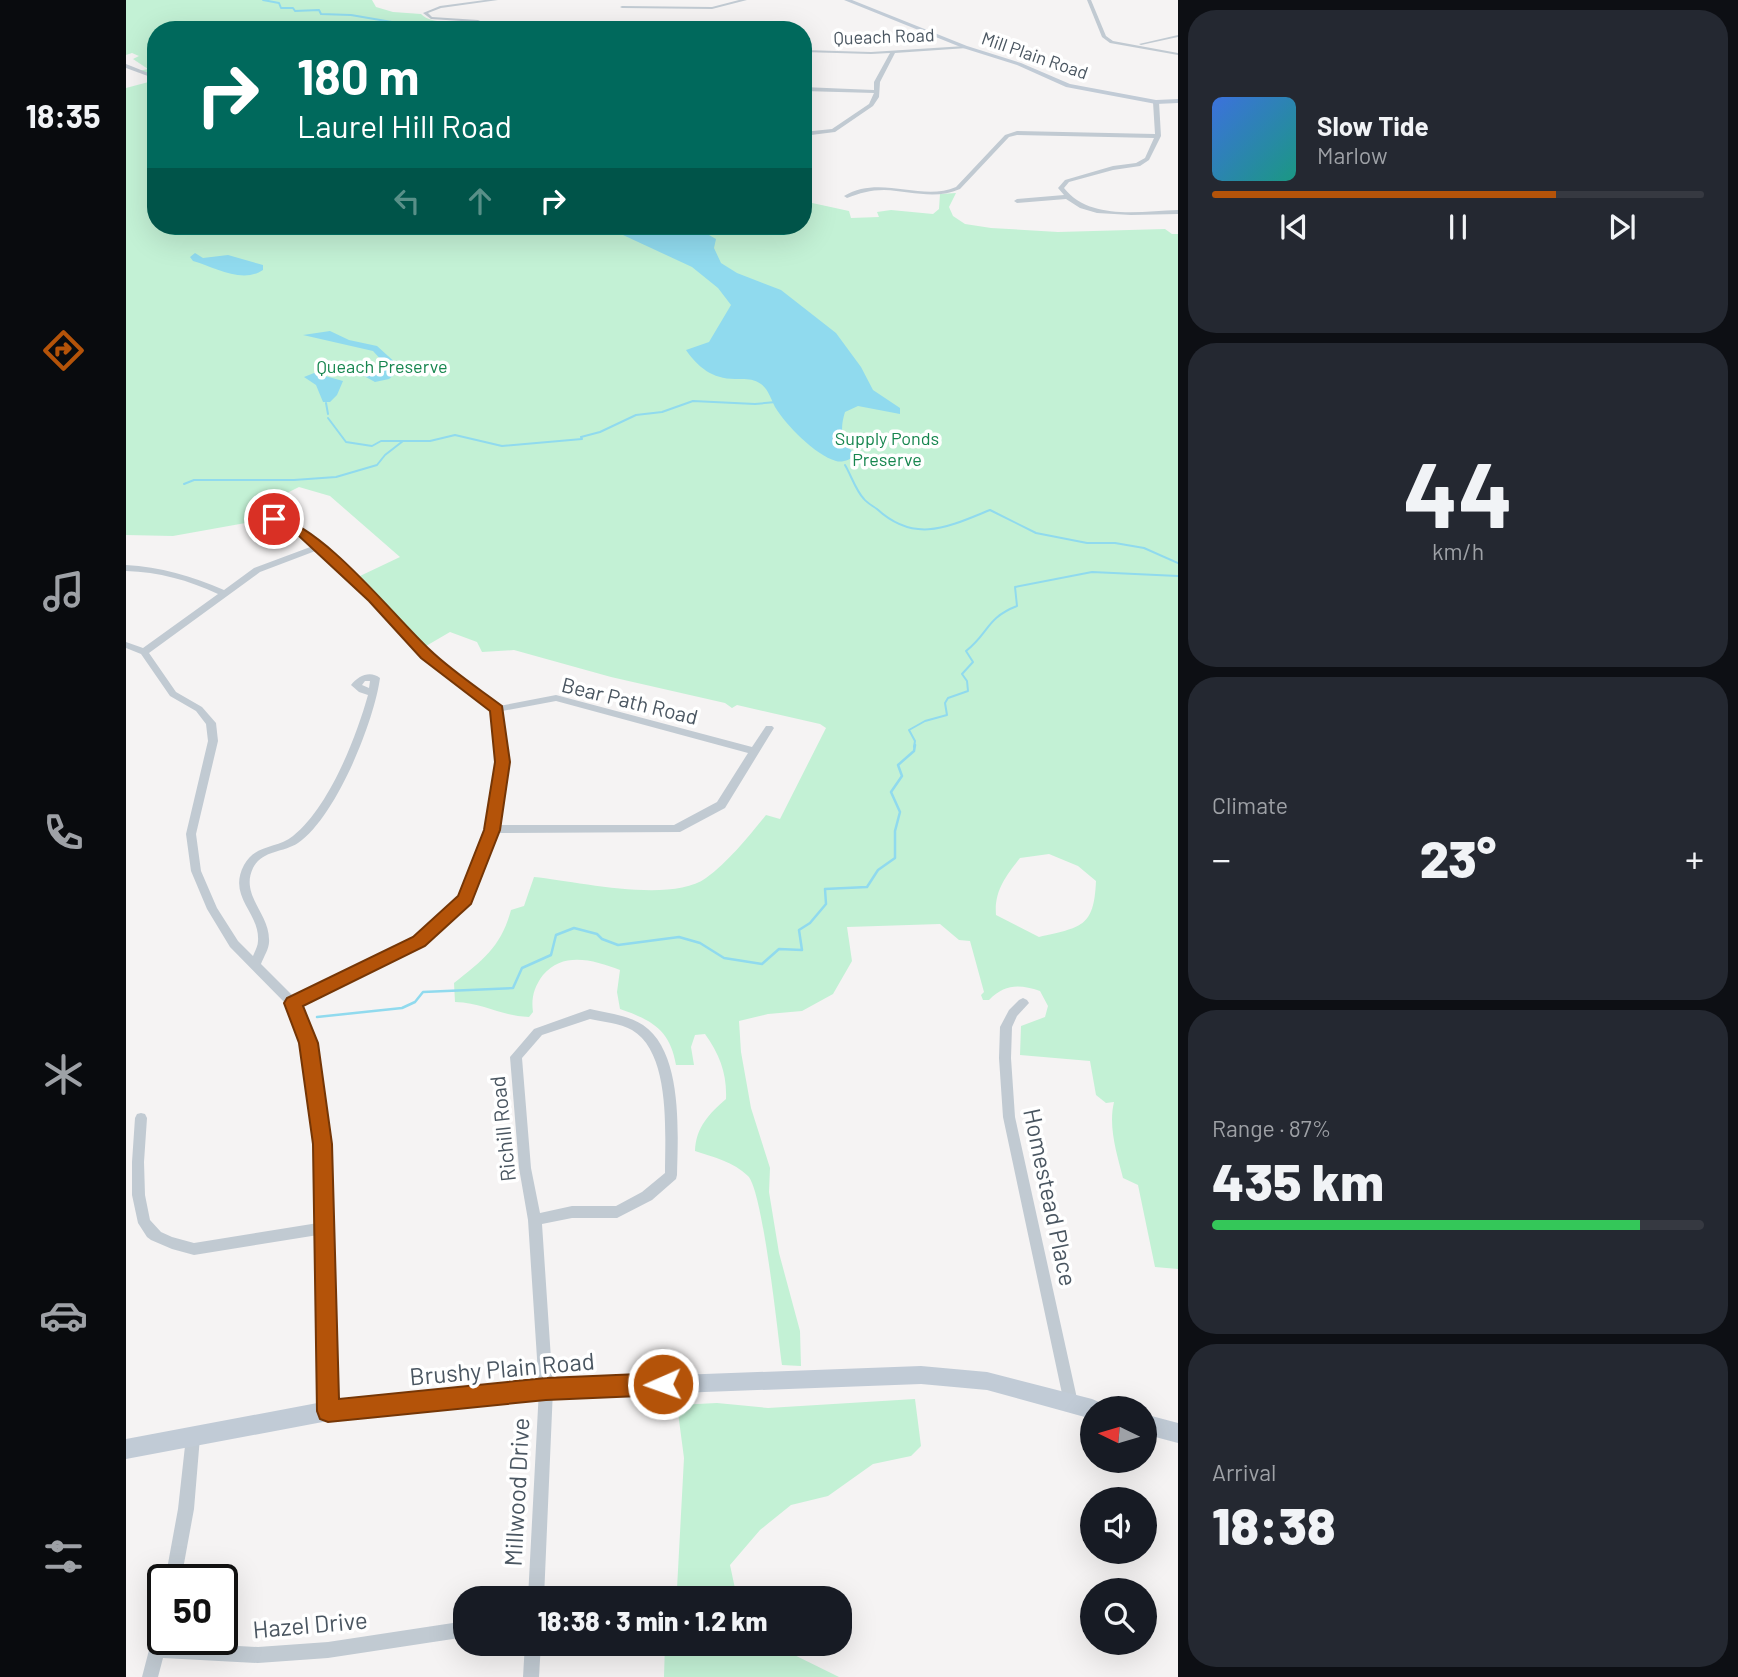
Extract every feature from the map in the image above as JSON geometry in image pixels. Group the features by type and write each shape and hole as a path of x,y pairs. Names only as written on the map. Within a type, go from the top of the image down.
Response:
{"street":[{"path":"478,21 437,19 427,17 425,13 434,8 496,0"},
{"path":"622,7 700,9 745,0"},
{"name":"Mill Plain Road","path":"847,0 965,47 1019,64 1068,86 1156,102 1178,101"},
{"path":"1089,0 1104,37 1112,42 1178,54"},
{"path":"1134,46 1178,36"},
{"name":"Queach Road","path":"812,51 856,53 965,47"},
{"path":"812,134 825,133 838,128 871,105 877,82 894,51"},
{"path":"126,66 147,74"},
{"path":"812,89 876,92"},
{"path":"1065,197 1061,188 1067,181 1114,168 1138,165 1147,159 1158,136 1156,102"},
{"path":"847,196 870,187 949,192 958,188 1007,136 1017,133 1158,136"},
{"path":"1017,201 1065,197 1082,207 1096,211 1178,212"},
{"path":"274,519 303,534 374,598 426,654 497,709 502,762 492,830 465,900 419,941 293,1003"},
{"path":"144,652 257,570 317,547"},
{"path":"126,568 195,580 223,593"},
{"path":"126,646 144,652 173,694 199,709 211,723 212,741 194,818 192,851 202,889 234,944 293,1003 309,1043 323,1144 328,1411"},
{"path":"255,966 264,941 246,896 244,877 254,857 273,846 295,840 320,814 363,733 374,692"},
{"name":"Bear Path Road","path":"497,709 555,698 753,751"},
{"path":"492,830 676,829 721,805 769,728"},
{"name":"Homestead Place","path":"1023,1003 1013,1013 1006,1027 1009,1117 1071,1403"},
{"name":"Richill Road","path":"535,1220 572,1212 617,1212 647,1196 671,1175 671,1113 659,1049 639,1027 590,1014 538,1032 516,1057 525,1168 535,1220 546,1389"},
{"path":"141,1118 138,1199 142,1217 153,1234 194,1249 325,1228"},
{"name":"Brushy Plain Road","path":"126,1449 328,1411 546,1389 921,1375 987,1381 1080,1406"},
{"name":"Millwood Drive","path":"537,1586 546,1389"},
{"path":"1157,1427 1178,1433"},
{"path":"176,1564 186,1510 193,1437"},
{"name":"Hazel Drive","path":"238,1654 328,1650 453,1631"},
{"path":"150,1677 156,1655"},
{"path":"531,1677 532,1656"}],"green space":[{"path":"126,0 372,0 376,7 393,12 421,14 435,21 147,21 147,68 133,59 139,56 132,53 126,55"},
{"path":"147,82 147,235 812,235 812,203 849,211 851,218 879,217 877,212 891,210 933,214 939,209 940,194 956,193 949,207 953,216 965,224 1058,232 1165,229 1172,234 1178,234 1178,1269 1155,1267 1138,1185 1123,1178 1118,1160 1113,1131 1114,1102 1106,1103 1096,1095 1090,1061 1020,1055 1021,1026 1045,1017 1048,1006 1040,991 1013,987 1001,991 989,1000 983,1000 981,995 984,992 970,941 959,940 940,924 847,927 852,961 833,994 802,1011 768,1014 739,1021 741,1052 751,1108 770,1168 769,1192 779,1253 800,1331 801,1366 782,1365 764,1235 754,1187 748,1176 736,1167 695,1151 704,1122 726,1099 722,1065 705,1034 695,1035 691,1047 694,1065 676,1065 669,1043 658,1028 641,1017 620,1009 617,992 620,970 600,963 569,960 551,967 535,988 533,1012 529,1017 455,1002 454,983 490,952 502,934 511,910 524,906 534,877 647,890 690,886 706,878 730,856 766,815 780,819 826,728 820,724 737,705 732,708 725,703 611,677 514,650 482,652 477,642 450,632 426,646 360,576 400,557 330,496 299,487 279,497 274,506 257,512 251,522 173,536 126,535 126,88","holes":["1049,854 1078,866 1096,881 1095,896 1088,917 1065,931 1039,937 996,915 999,891 1020,858"]},
{"path":"915,1399 921,1446 911,1456 873,1464 828,1496 791,1505 760,1530 730,1565 734,1586 677,1586 684,1458 677,1405 717,1403 768,1408"},
{"path":"665,1656 796,1656 839,1677 664,1677"}],"water":[{"path":"623,235 709,235 716,239 714,248 721,263 737,273 781,290 836,333 861,367 873,390 900,408 900,414 858,406 845,412 843,436 856,456 839,461 819,453 786,422 761,384 751,380 719,377 701,367 686,350 709,342 731,305 718,288 692,267"},
{"path":"195,253 203,258 228,255 263,265 263,270 246,275 228,273 193,261 190,257"},
{"path":"330,331 349,340 377,346 398,365 397,372 389,379 375,382 364,376 365,372 379,369 385,364 373,351 303,335"},
{"path":"314,373 343,381 337,395 330,402 323,402 316,385 304,377"}],"waterway":[{"path":"263,0 279,3 281,8 293,8 295,11 319,10 321,14 351,15 386,21"},
{"path":"403,441 430,441 455,435 502,446 582,439 581,437 600,432 636,415 662,412 693,401 755,404 776,402"},
{"path":"326,403 328,414"},
{"path":"328,418 346,442 372,446 381,441 403,441"},
{"path":"184,484 194,480 294,480 336,477 377,465 403,441"},
{"path":"845,465 858,492 865,500 891,520 905,526 932,529 990,510 1036,533 1087,543 1115,543 1144,548 1178,563"},
{"path":"914,747 915,741 909,730 925,721 947,715 945,703 948,698 968,691 967,681 962,674 973,662 966,651 993,621 1017,606 1015,587 1092,572 1178,576"},
{"path":"317,1017 402,1008 415,1002 423,992 513,988 522,968 551,955 556,935 574,928 597,934 602,939 618,945 679,937 700,943 724,958 762,964 779,949 802,950 799,930 810,923 826,904 825,889 867,887 878,870 895,858 895,831 900,812 891,792 902,776 898,765 914,751 915,745"}],"route":[{"path":"274,519 285,522 303,534 374,598 426,654 497,709 502,762 492,830 465,900 419,941 293,1003 309,1043 323,1144 329,1340 328,1411 546,1389 663,1384"}],"park label":[{"name":"Queach Preserve","path":"382,366"},
{"name":"Supply Ponds Preserve","path":"887,448"}]}
